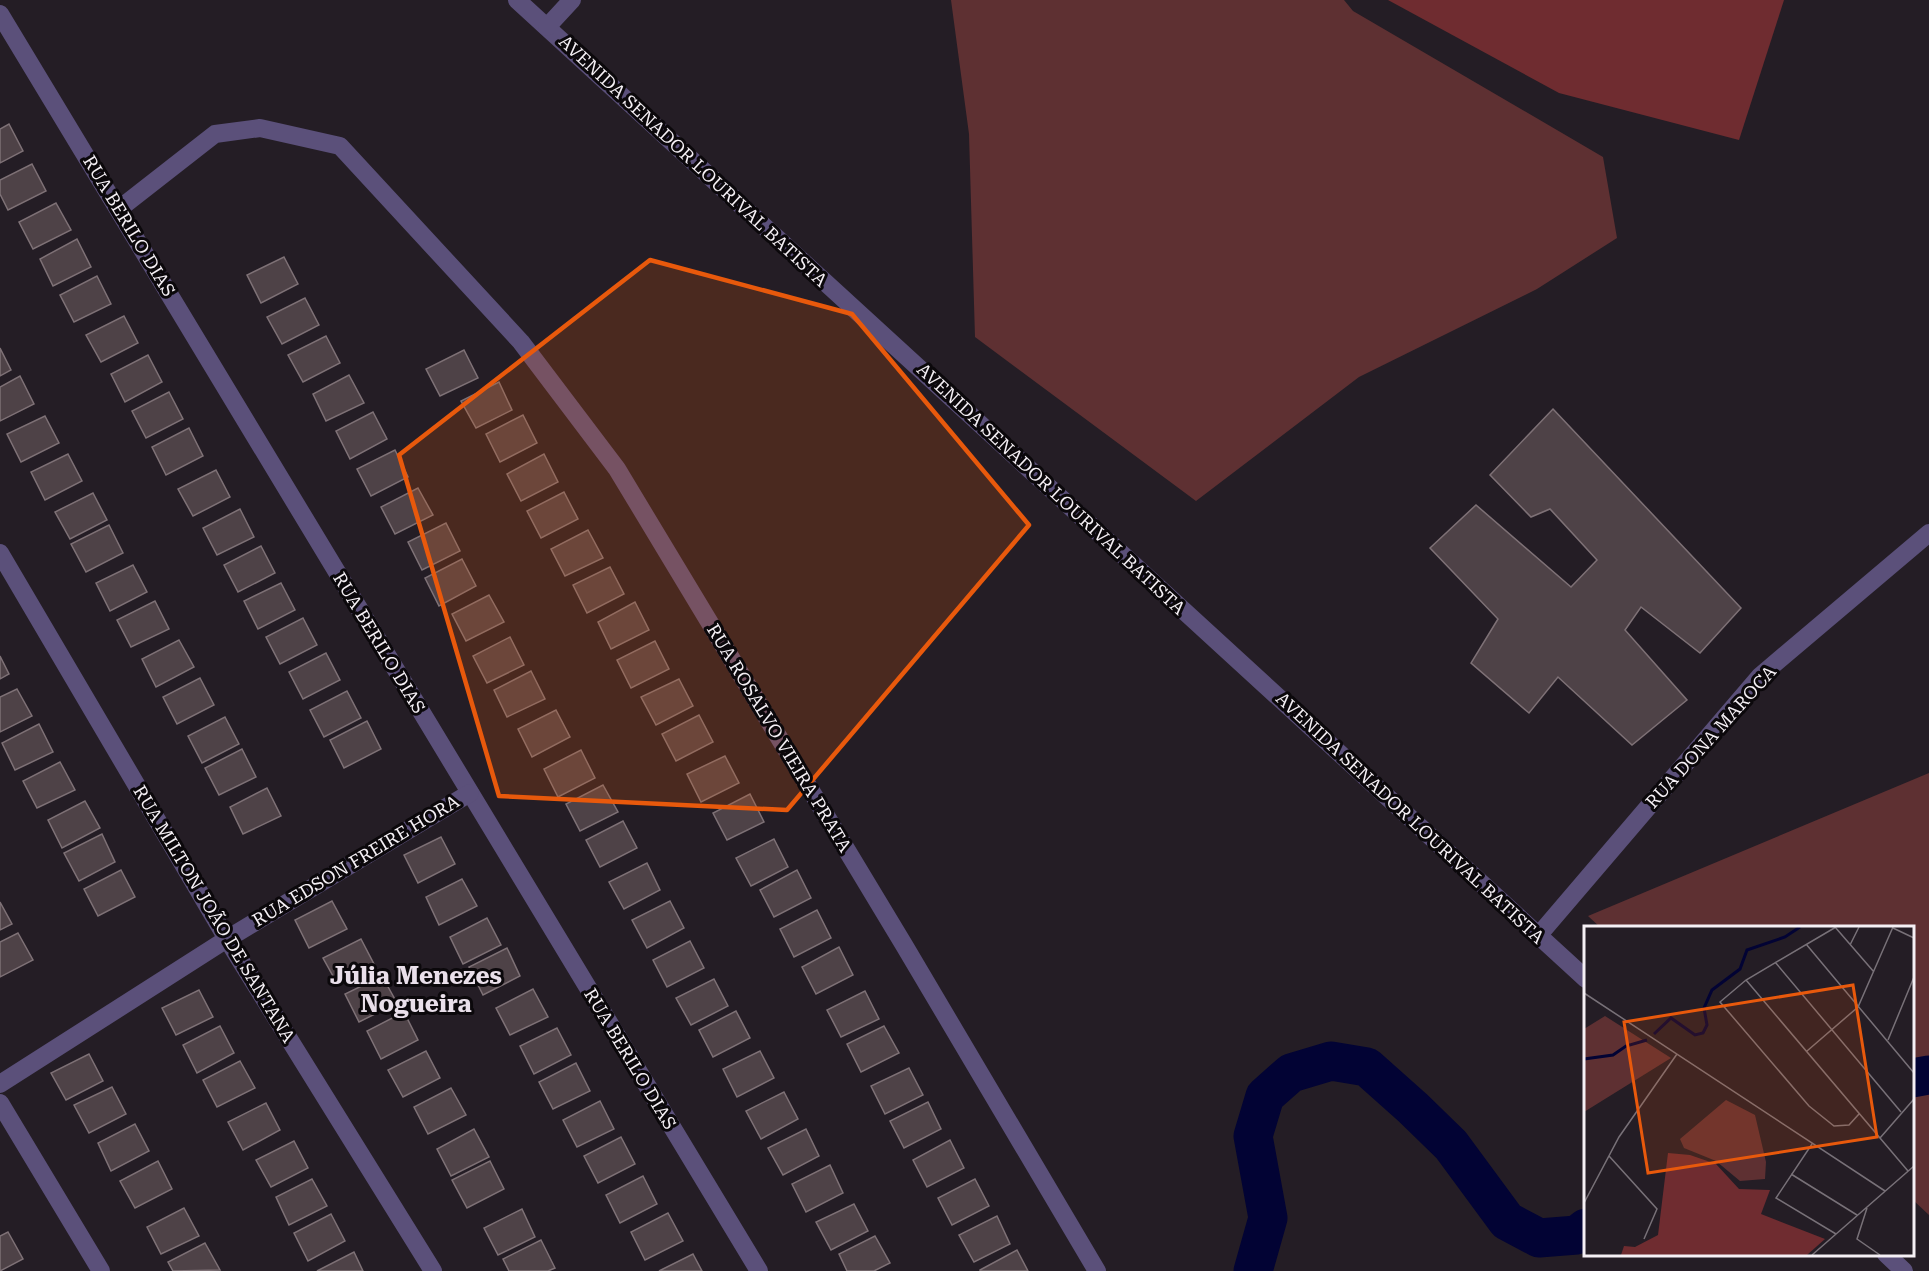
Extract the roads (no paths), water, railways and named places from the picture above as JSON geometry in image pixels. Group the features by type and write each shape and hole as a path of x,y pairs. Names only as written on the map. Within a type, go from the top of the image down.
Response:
{"street":[{"name":"AVENIDA SENADOR LOURIVAL BATISTA","path":"517,0 1584,977"},
{"path":"547,27 572,0"},
{"name":"RUA BERILO DIAS","path":"0,14 759,1271"},
{"name":"RUA ROSALVO VIEIRA PRATA","path":"119,209 215,134 260,128 340,146 422,234 521,342 617,469 904,945 1097,1271"},
{"name":"RUA DONA MAROCA","path":"1538,936 1760,676 1929,533"},
{"name":"RUA MILTON JOÃO DE SANTANA","path":"0,553 227,939 433,1271"},
{"name":"RUA EDSON FREIRE HORA","path":"0,1084 227,939 470,793"},
{"path":"0,1103 101,1271"},
{"path":"1888,1256 1904,1271"}],"waterway":[{"path":"1253,1271 1268,1218 1253,1136 1265,1096 1291,1073 1331,1061 1367,1067 1413,1108 1451,1145 1507,1221 1539,1238 1577,1235 1584,1230"},
{"path":"1914,1078 1929,1075"}],"district":[{"name":"Júlia Menezes Nogueira","path":"416,990"}]}
